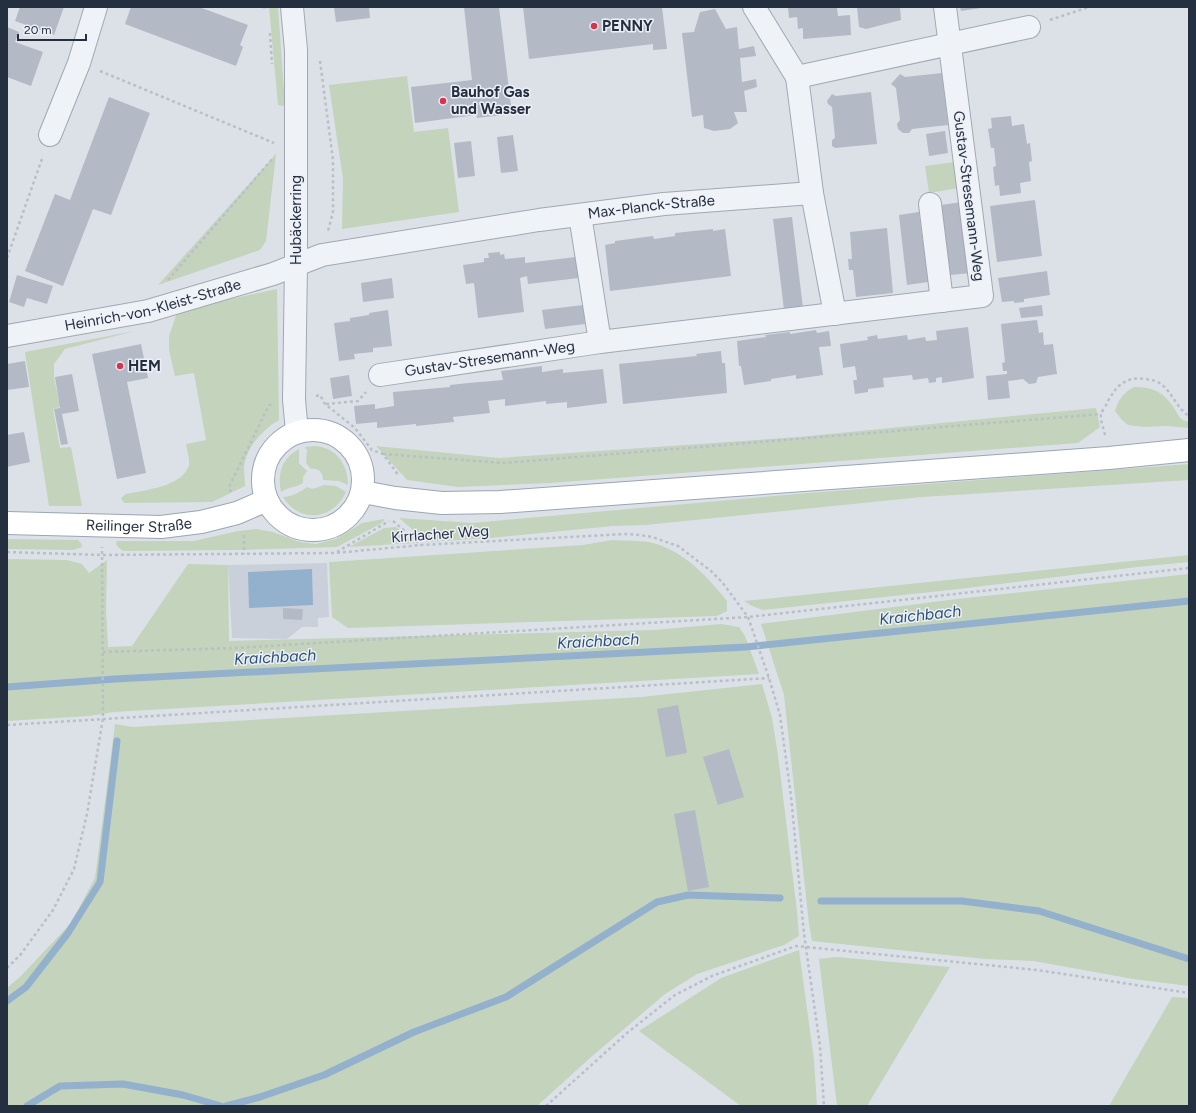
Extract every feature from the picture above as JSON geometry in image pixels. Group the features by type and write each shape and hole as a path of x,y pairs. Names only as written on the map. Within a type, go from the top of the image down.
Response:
{"main road":[{"path":"310,430 324,431 338,436 348,444 357,455 362,468 364,480 363,492 358,504 351,514 330,528 318,531 293,527 282,520 273,511 266,500 263,480 267,460 279,443 297,432 310,430"},
{"path":"363,492 395,498 442,503 500,502 1109,458 1189,450"},
{"name":"Reilinger Straße","path":"7,523 161,527 201,522 237,513 266,500"}],"street":[{"path":"50,135 79,63 96,7"},
{"name":"Hubäckerring","path":"292,7 296,50 296,264 294,400 297,432"},
{"path":"754,7 797,77 812,193 835,314"},
{"path":"945,7 950,44"},
{"path":"797,77 1029,27"},
{"name":"Gustav-Stresemann-Weg","path":"380,375 600,342 982,296 950,44"},
{"name":"Max-Planck-Straße","path":"296,264 322,255 580,215 664,204 812,193"},
{"path":"930,204 942,301"},
{"path":"580,215 600,342"},
{"name":"Heinrich-von-Kleist-Straße","path":"7,336 148,311 273,274 296,264"}],"path":[{"path":"263,7 269,8"},
{"path":"1029,27 1089,7"},
{"path":"320,54 333,160 333,212 322,255"},
{"path":"79,63 275,144"},
{"path":"7,258 50,135"},
{"path":"166,283 277,153"},
{"path":"325,404 358,401 380,375"},
{"path":"383,454 504,463 1101,414 1110,397 1120,383 1131,379 1156,381 1167,388 1178,406 1189,416"},
{"path":"244,554 244,533 229,487 270,405 294,400"},
{"path":"391,519 421,545"},
{"name":"Kirrlacher Weg","path":"7,552 102,555 335,553 421,545 625,534 652,537 678,546 722,582 748,616 780,715 791,796 805,947 820,1046 824,1106"},
{"path":"7,968 21,954 53,910 74,869 87,814 103,718 102,555"},
{"path":"103,652 235,648 748,616 1189,568"},
{"path":"7,726 103,718 769,678"},
{"path":"546,1106 627,1033 675,995 712,976 796,946 1037,970 1189,994"}],"shaded area":[{"path":"327,563 329,617 318,618 318,627 302,627 287,639 232,638 228,565"}],"green space":[{"path":"269,7 278,7 285,106 278,105"},
{"path":"407,76 414,132 448,128 459,212 342,229 343,179 329,85"},
{"path":"276,154 266,241 260,250 158,285"},
{"path":"954,162 959,188 929,193 925,166"},
{"path":"277,289 279,420 261,434 248,453 244,467 245,486 212,502 124,503 121,498 126,494 162,486 179,478 189,465 186,444 206,440 194,373 175,376 169,350 169,336 178,310"},
{"path":"135,331 65,349 54,364 54,377 60,407 53,409 60,448 71,447 82,506 49,506 25,352"},
{"path":"1134,387 1151,389 1160,393 1172,405 1180,418 1189,422 1189,428 1128,425 1115,411 1122,397 1127,391"},
{"path":"1096,408 1100,427 1078,443 550,483 458,487 407,480 376,446 499,458 799,437"},
{"path":"314,446 329,450 339,458 346,470 348,485 339,481 323,480 320,472 316,469 311,469 306,463 307,450 305,447"},
{"path":"299,449 299,463 307,471 303,477 303,483 281,492 280,472 282,467 288,457"},
{"path":"1189,464 1189,480 922,497 645,525 613,526 489,538 427,542 399,518 472,523 808,493"},
{"path":"324,485 336,486 346,492 333,508 325,513 307,515 298,512 290,506 283,497 296,494 307,487 314,489"},
{"path":"385,520 380,524 337,547 123,551 116,544 117,541 194,541 238,531 256,529 273,532 300,542 316,544 336,539 362,523"},
{"path":"396,527 415,543 349,547 384,528"},
{"path":"7,539 78,540 82,547 73,550 7,549"},
{"path":"612,540 649,542 675,552 694,566 712,583 727,601 727,611 717,616 348,628 332,617 329,562 583,545"},
{"path":"1189,555 1189,562 763,610 744,601"},
{"path":"7,559 67,560 82,564 89,573 107,560 106,609 108,647 132,646 188,564 228,565 229,641 654,630 721,624 739,627 745,636 759,674 114,712 89,716 7,721"},
{"path":"1189,574 1189,986 1133,979 1034,961 985,959 812,941 784,695 761,624 957,599"},
{"path":"762,684 772,718 778,755 799,936 784,945 697,974 665,994 590,1058 537,1106 7,1106 7,988 21,976 71,923 95,878 115,724 133,727 641,697"},
{"path":"799,950 814,1060 817,1106 741,1106 639,1031 721,978"},
{"path":"836,957 950,967 867,1106 837,1106 819,959"},
{"path":"1172,997 1189,998 1189,1106 1109,1106"}],"water":[{"path":"312,569 313,605 249,608 248,572"}],"building":[{"path":"20,7 64,7 54,35 15,21"},
{"path":"131,7 199,7 248,25 240,45 243,47 236,66 125,24"},
{"path":"334,7 369,7 370,18 336,22"},
{"path":"464,7 499,7 512,114 477,118 476,115 415,123 411,87 472,80"},
{"name":"PENNY","path":"523,7 662,7 667,49 653,50 653,44 529,59"},
{"path":"788,7 837,7 838,16 850,15 851,35 803,39 803,28 798,29 797,17 789,18"},
{"path":"857,7 900,7 901,20 866,29 859,27"},
{"path":"960,7 981,7 981,8 961,11"},
{"path":"715,9 726,29 737,27 739,49 754,46 756,56 740,58 742,82 756,79 757,87 744,91 747,112 734,112 738,123 730,129 714,131 704,128 703,115 692,117 682,33 694,32 700,12"},
{"path":"7,27 19,32 15,42 43,52 31,86 7,77"},
{"path":"942,73 948,125 912,129 909,133 903,133 898,129 897,124 900,120 896,88 891,84 900,74 905,77"},
{"path":"871,92 877,144 835,148 832,146 832,140 835,138 832,107 827,101 832,94 836,96"},
{"path":"109,97 150,113 111,215 93,209 63,286 25,271 55,194 70,200"},
{"path":"1011,116 1012,126 1024,124 1027,144 1030,143 1032,161 1029,162 1031,181 1020,183 1021,193 1000,196 999,185 995,186 993,167 996,166 994,148 991,148 988,129 992,128 991,118"},
{"path":"945,131 948,153 929,156 926,134"},
{"path":"513,135 518,171 501,173 497,137"},
{"path":"471,141 475,176 458,178 454,143"},
{"path":"1035,200 1042,256 997,262 990,206"},
{"path":"962,202 971,273 950,275 941,205"},
{"path":"919,212 928,282 907,285 899,215"},
{"path":"792,217 803,308 784,310 773,219"},
{"path":"887,228 893,293 856,297 853,270 849,270 848,259 852,259 850,232"},
{"path":"713,229 713,231 725,229 731,276 610,291 605,245 615,243 615,241 653,236 654,239 675,236 675,233"},
{"path":"500,252 500,255 504,254 505,259 525,257 525,263 576,257 579,278 528,284 527,276 520,278 524,312 478,318 474,283 466,284 463,265 484,262 484,258 489,258 488,253"},
{"path":"1047,271 1050,295 1024,299 1024,302 1002,302 998,278"},
{"path":"17,275 53,286 47,304 27,298 24,307 9,302"},
{"path":"392,278 394,298 363,302 361,283"},
{"path":"583,305 585,324 545,329 542,310"},
{"path":"1042,305 1043,316 1021,318 1019,308"},
{"path":"388,310 392,346 373,348 373,352 354,354 355,359 339,361 334,323 350,321 350,318"},
{"path":"1037,320 1039,333 1043,332 1044,345 1053,344 1057,374 1038,377 1036,383 1029,384 1023,379 1008,381 1010,398 988,400 986,376 1007,374 1007,371 1003,371 1002,363 1005,362 1001,324"},
{"path":"968,327 974,378 942,383 942,377 936,378 936,382 929,383 928,378 913,380 912,375 883,378 884,387 868,389 868,392 855,394 853,380 857,380 855,366 843,368 840,344 868,340 867,337 877,335 878,339 907,335 908,340 925,337 926,341 937,340 936,331"},
{"path":"816,330 817,333 829,331 831,346 819,347 823,375 796,379 796,375 744,385 741,366 739,366 737,341 766,337 765,335 790,332 790,334"},
{"path":"141,344 148,378 127,382 146,473 117,479 92,354"},
{"path":"721,351 722,363 725,363 727,393 623,404 619,364 697,356 696,354"},
{"path":"25,361 29,387 7,390 7,364"},
{"path":"542,366 542,372 563,369 563,373 603,369 607,403 567,408 567,402 546,404 546,401 505,406 505,399 488,401 490,413 453,417 454,422 377,428 377,422 356,424 354,406 375,404 375,409 394,406 393,392 450,387 450,385 503,380 501,371"},
{"path":"72,374 79,411 62,414 68,444 61,445 54,409 60,408 55,377"},
{"path":"349,375 352,396 333,399 330,378"},
{"path":"24,432 30,462 7,467 7,435"},
{"path":"283,608 303,609 302,620 283,619"},
{"path":"678,705 687,753 666,757 657,709"},
{"path":"729,749 744,797 718,805 703,757"},
{"path":"695,810 709,887 688,891 674,814"}],"waterway":[{"name":"Kraichbach","path":"7,687 115,679 746,647 1189,601"},
{"path":"7,1001 26,987 68,933 100,882 117,741"},
{"path":"226,1106 260,1097 324,1075 414,1032 506,997 657,902 688,895 780,898"},
{"path":"821,901 962,901 1039,911 1189,959"},
{"path":"27,1106 60,1086 123,1084 183,1095 221,1106"}],"place":[{"name":"PENNY","path":"594,26"},
{"name":"Bauhof Gas und Wasser","path":"443,101"},
{"name":"HEM","path":"120,366"}]}
